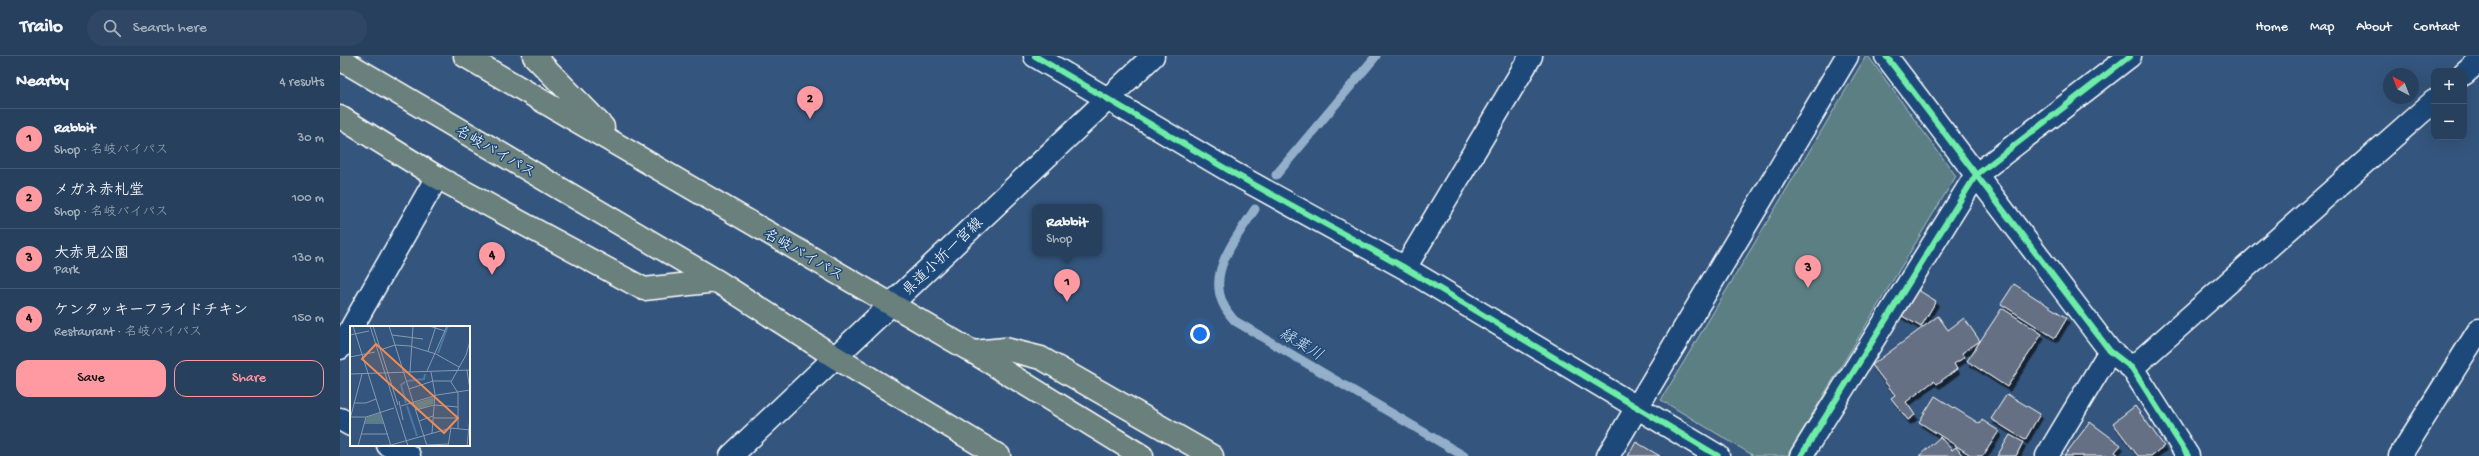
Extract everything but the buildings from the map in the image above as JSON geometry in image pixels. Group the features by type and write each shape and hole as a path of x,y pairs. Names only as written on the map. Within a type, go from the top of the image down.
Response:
{"highway":[{"name":"名岐バイパス","path":"465,56 973,352 1142,456"},
{"path":"534,56 626,150"},
{"name":"名岐バイパス","path":"340,59 717,281 835,357 999,456"},
{"path":"340,117 437,177 644,289 717,281"},
{"path":"973,352 1005,349 1041,358 1212,456"}],"street":[{"path":"1035,56 1233,173 1406,268 1718,456"},
{"name":"県道小折一宮線","path":"731,456 1153,56"},
{"path":"1406,268 1531,56"},
{"path":"1608,456 1847,56"},
{"path":"1886,56 2110,351 2132,368 2188,456"},
{"path":"1801,456 1976,174 2130,56"},
{"path":"2467,71 2479,61"},
{"path":"2132,368 2431,104"},
{"path":"353,326 437,177"},
{"path":"2400,456 2479,330"},
{"path":"340,348 350,331"},
{"path":"2047,456 2110,351"},
{"path":"340,419 350,424"},
{"path":"390,446 409,456"}],"green space":[{"path":"1866,56 1868,56 1956,176 1787,456 1754,456 1661,400"}],"waterway":[{"name":"縁葉川","path":"1276,175 1376,56"},
{"name":"縁葉川","path":"1255,209 1229,250 1222,264 1219,278 1219,292 1224,306 1235,321 1464,456"}],"cycle path":[{"path":"1035,56 1233,173 1405,268 1718,456"},
{"path":"1886,56 2110,351 2132,368 2188,456"},
{"path":"1801,456 1976,175 2130,56"}],"place":[{"name":"メガネ赤札堂","path":"810,119"},
{"name":"ケンタッキーフライドチキン","path":"492,275"},
{"name":"大赤見公園","path":"1808,288"},
{"name":"Rabbit","path":"1067,302"}]}
